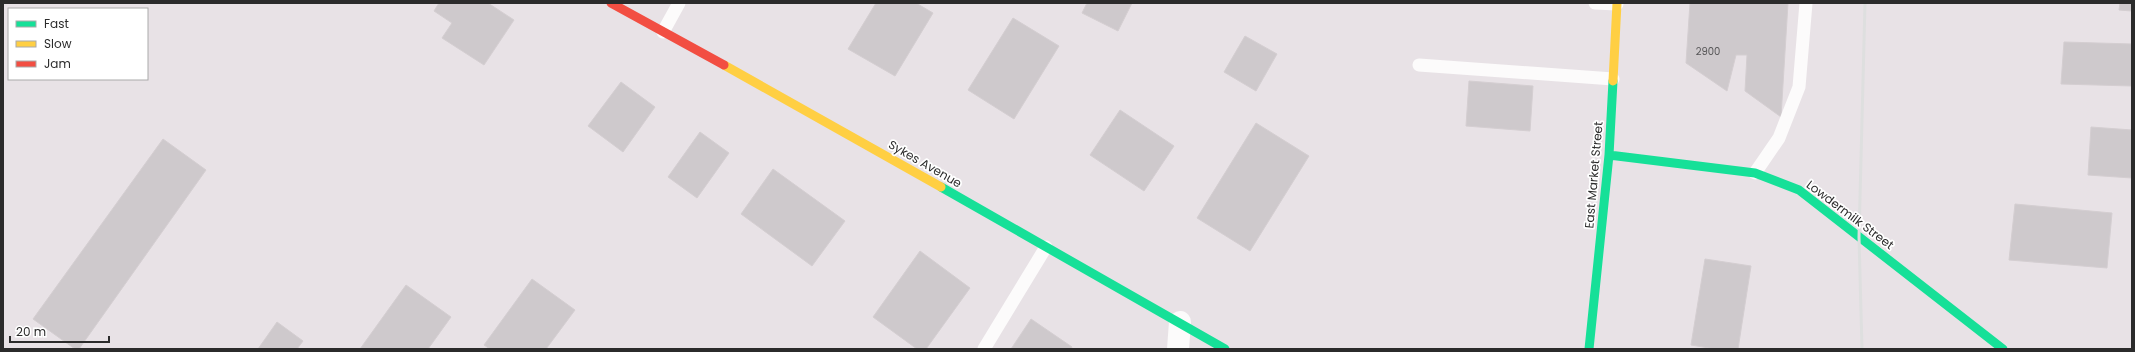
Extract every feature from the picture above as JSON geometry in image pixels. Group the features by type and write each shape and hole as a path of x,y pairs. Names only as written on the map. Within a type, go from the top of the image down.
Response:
{"street":[{"name":"Sykes Avenue","path":"611,3 1180,322 1225,349"},
{"name":"East Market Street","path":"1589,349 1609,155 1617,4"},
{"name":"Lowdermilk Street","path":"1609,155 1756,173 1799,190 2003,349"},
{"path":"1178,349 1180,322"}],"lane":[{"path":"663,32 679,3"},
{"path":"1595,3 1617,4"},
{"path":"1756,173 1779,138 1799,87 1806,3"},
{"path":"1419,65 1613,79"},
{"path":"984,349 1046,247"}],"building":[{"path":"439,3 488,3 514,20 484,65 442,38 452,23 434,11"},
{"path":"876,3 916,3 933,13 895,76 848,49"},
{"path":"1087,3 1132,3 1118,31 1082,13"},
{"path":"1690,3 1788,3 1781,117 1745,91 1747,55 1736,55 1727,91 1686,63"},
{"path":"2120,3 2132,3 2132,11 2119,10"},
{"path":"1013,18 1059,46 1014,119 968,90"},
{"path":"1245,36 1277,54 1256,91 1224,72"},
{"path":"2064,42 2132,44 2132,86 2061,84"},
{"path":"1469,81 1533,86 1530,131 1466,126"},
{"path":"621,82 655,107 623,152 588,126"},
{"path":"1120,110 1174,146 1144,191 1090,155"},
{"path":"1256,123 1309,156 1250,251 1197,218"},
{"path":"2091,127 2132,130 2132,178 2088,175"},
{"path":"700,132 729,153 697,198 668,177"},
{"path":"163,139 206,170 79,349 75,349 33,319"},
{"path":"773,169 845,221 812,266 741,214"},
{"path":"2015,204 2112,213 2107,268 2009,260"},
{"path":"920,251 970,288 926,349 917,349 873,317"},
{"path":"1705,259 1751,266 1738,349 1715,349 1691,345"},
{"path":"532,279 575,310 546,349 490,349 484,345"},
{"path":"406,285 451,317 428,349 360,349"},
{"path":"1031,319 1072,347 1071,349 1011,349"},
{"path":"277,322 303,341 297,349 258,349"}],"railway":[{"path":"1862,349 1859,237 1865,3"}],"traffic: fast":[{"path":"1589,349 1609,155 1613,81"},
{"path":"1609,155 1755,173 1799,190 2003,349"},
{"path":"941,187 1225,349"}],"traffic: slow":[{"path":"1613,81 1617,3"},
{"path":"724,65 941,187"}],"traffic: jam":[{"path":"611,3 724,65"}]}
